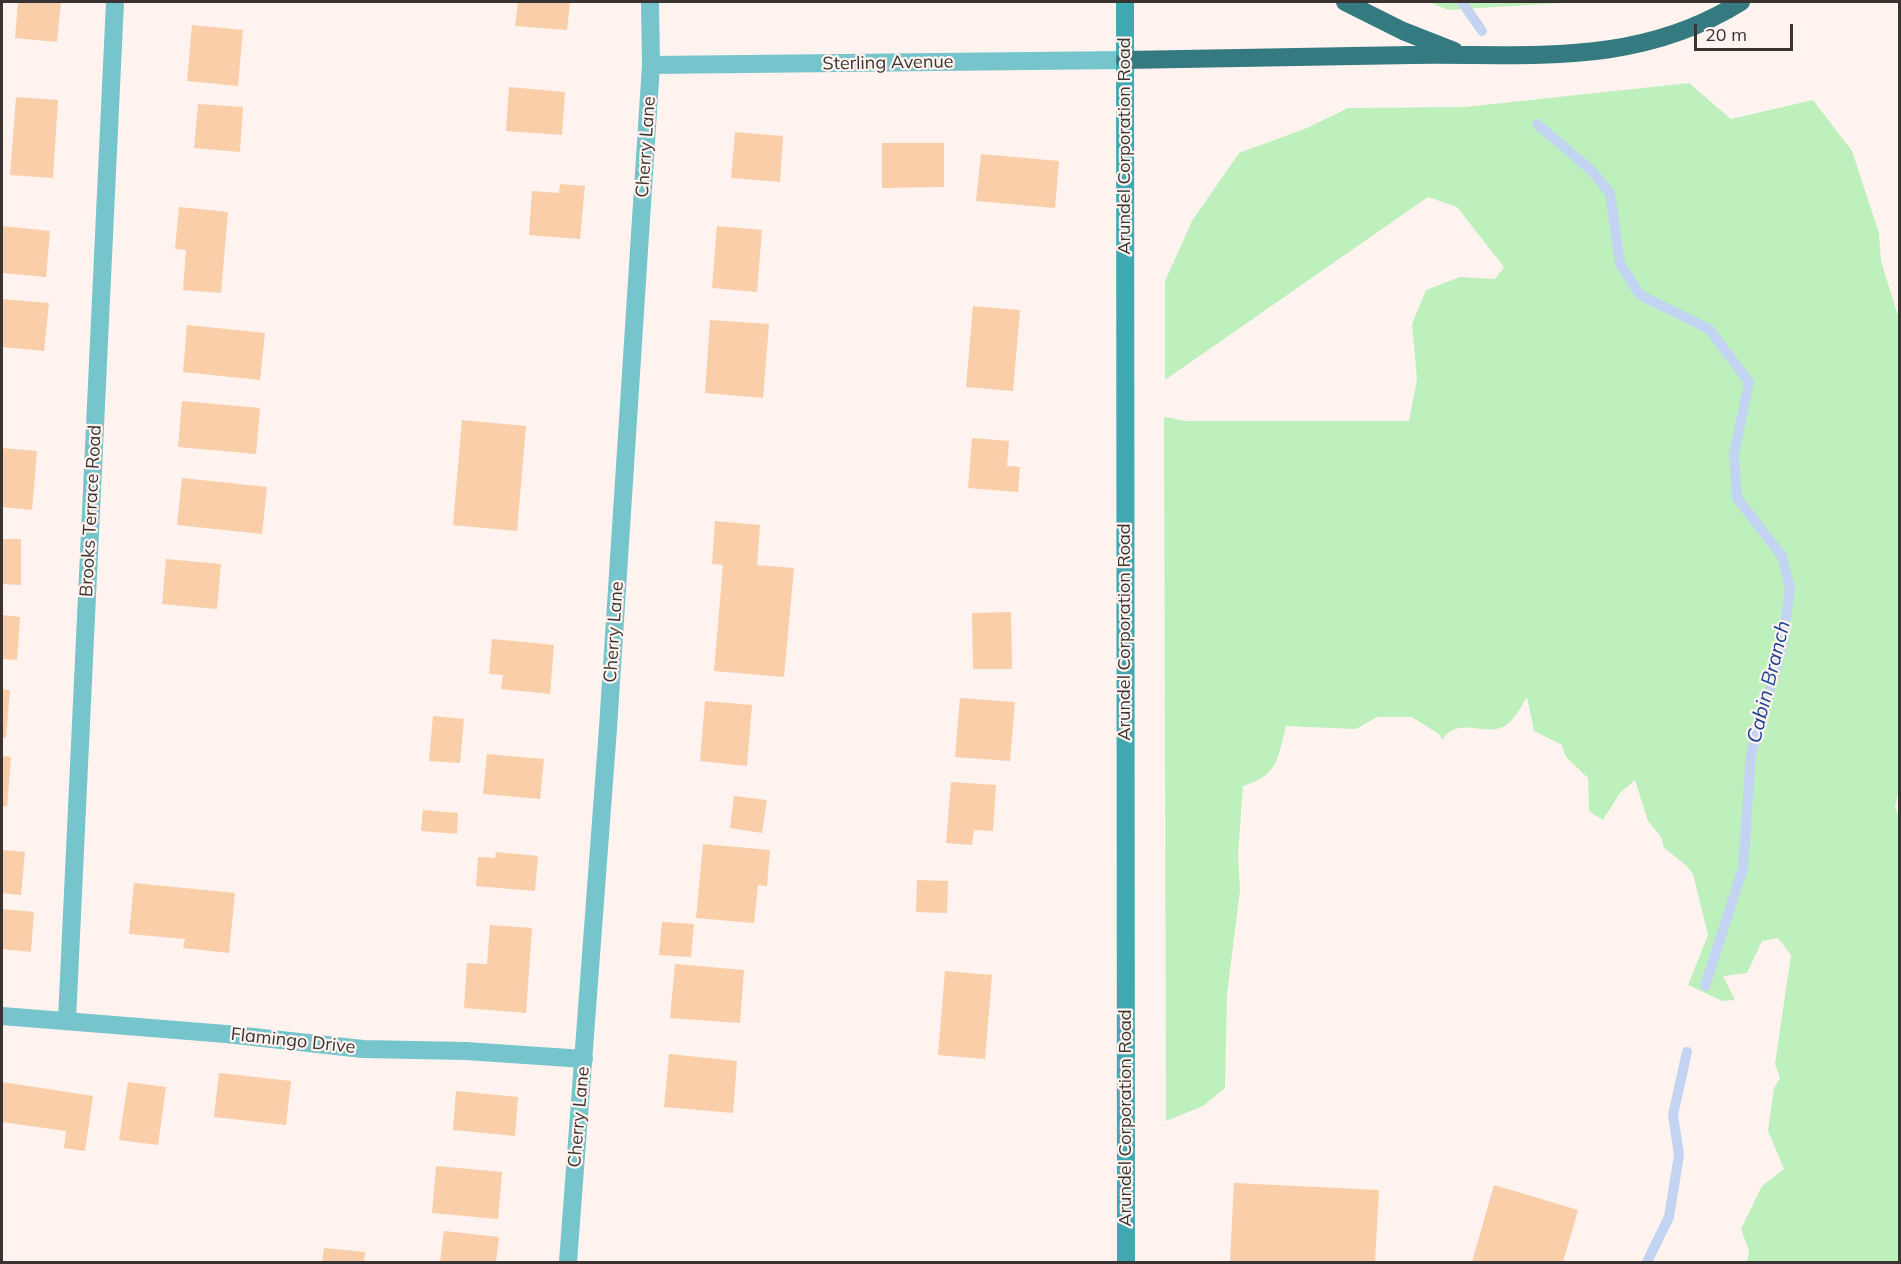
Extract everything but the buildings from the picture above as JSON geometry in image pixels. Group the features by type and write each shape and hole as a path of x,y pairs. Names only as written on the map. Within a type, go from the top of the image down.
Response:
{"highway":[{"path":"1345,2 1403,31 1461,54"},
{"path":"1125,60 1461,54 1549,57 1620,48 1679,32 1741,2"}],"street":[{"name":"Brooks Terrace Road","path":"67,1020 115,2"},
{"name":"Cherry Lane","path":"567,1263 584,1059 651,65 650,2"},
{"name":"Arundel Corporation Road","path":"1125,2 1126,1263"},
{"name":"Sterling Avenue","path":"651,65 1125,60"},
{"name":"Flamingo Drive","path":"2,1016 67,1020 363,1049 466,1051 584,1059"}],"green space":[{"path":"1429,2 1576,2 1448,10"},
{"path":"1689,83 1731,119 1813,100 1852,151 1879,233 1881,261 1899,319 1900,784 1895,807 1900,821 1899,1262 1747,1262 1749,1251 1741,1229 1762,1186 1784,1169 1768,1131 1774,1088 1780,1078 1775,1064 1791,955 1778,938 1762,941 1747,973 1723,976 1735,1000 1722,1001 1688,985 1708,935 1693,874 1687,866 1664,848 1661,837 1648,821 1635,780 1620,793 1603,820 1589,811 1588,778 1566,757 1562,745 1534,731 1527,697 1513,719 1503,727 1458,728 1442,740 1440,735 1412,717 1377,717 1356,729 1286,726 1278,756 1270,771 1255,782 1243,786 1238,855 1240,890 1227,994 1225,1088 1203,1106 1166,1121 1164,417 1187,421 1409,421 1417,379 1412,324 1426,290 1460,277 1495,279 1504,267 1457,207 1428,197 1165,380 1165,281 1192,221 1239,153 1307,128 1348,108 1465,107"}],"waterway":[{"name":"Cabin Branch","path":"1462,2 1482,31"},
{"name":"Cabin Branch","path":"1537,124 1591,170 1610,193 1620,264 1640,295 1709,329 1749,382 1734,454 1737,498 1782,556 1790,588 1782,648 1751,754 1743,868 1705,986"},
{"name":"Cabin Branch","path":"1647,1262 1669,1217 1679,1155 1673,1115 1687,1052"}]}
